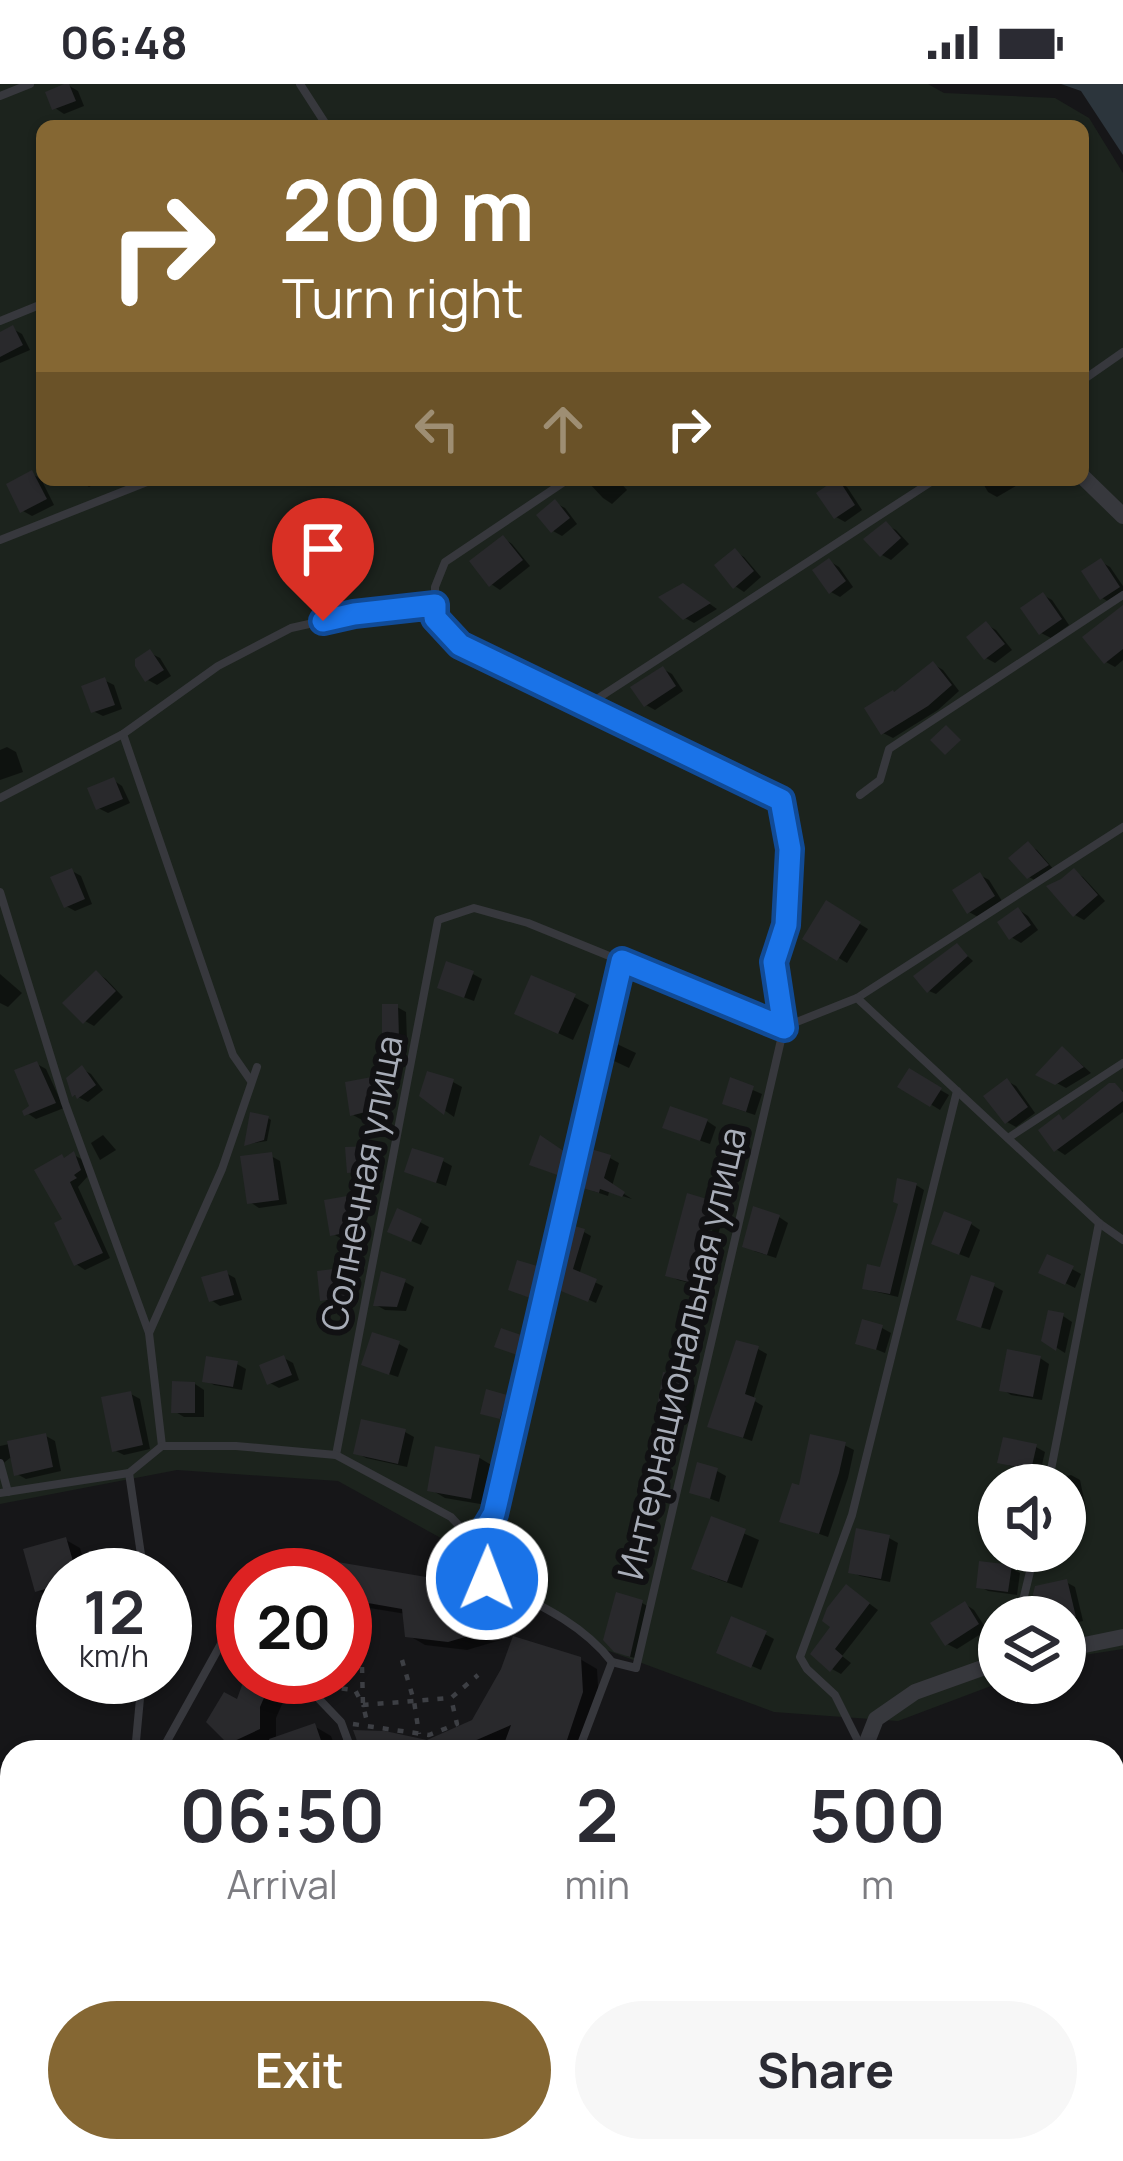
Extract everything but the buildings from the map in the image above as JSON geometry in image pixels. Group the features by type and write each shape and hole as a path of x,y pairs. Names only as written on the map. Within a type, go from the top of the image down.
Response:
{"street":[{"path":"1089,483 1123,516"},
{"path":"1086,1645 1123,1637"},
{"path":"867,1740 876,1719 915,1691 978,1669"}],"lane":[{"path":"0,96 30,84"},
{"path":"300,84 323,120"},
{"path":"0,321 36,306"},
{"path":"1089,376 1123,352"},
{"path":"0,540 137,486"},
{"path":"558,486 445,562 435,587 435,618 460,645 781,800 790,849 786,925 774,962 784,1028"},
{"path":"586,706 925,486"},
{"path":"860,795 880,780 889,749 1123,595"},
{"path":"0,798 123,734 218,666 291,628 354,614 435,605"},
{"path":"123,734 232,1055 252,1082"},
{"path":"476,1544 494,1514 622,961 784,1028 857,998 1123,827"},
{"path":"0,892 65,1102 149,1333 162,1446"},
{"name":"Солнечная улица","path":"336,1455 438,920 474,908 528,923 622,961"},
{"path":"857,998 1123,1240"},
{"name":"Интернациональная улица","path":"612,1662 636,1668 784,1028"},
{"path":"1008,1138 1123,1063"},
{"path":"149,1333 222,1169 257,1067"},
{"path":"857,1740 835,1695 800,1657 852,1515 957,1091"},
{"path":"1052,1464 1099,1223"},
{"path":"0,1463 4,1492 129,1473 162,1446 236,1446 336,1455 451,1517 476,1544 487,1579 562,1617 596,1641 612,1662 583,1740"},
{"path":"129,1473 140,1548"},
{"path":"168,1740 216,1653"},
{"path":"136,1740 139,1704"},
{"path":"324,1704 341,1722 348,1740"}],"path":[{"path":"403,1660 419,1734"},
{"path":"363,1705 451,1698 478,1675"},
{"path":"368,1726 355,1690 329,1687 341,1722 419,1734 429,1735 457,1724 451,1698"}],"shaded area":[{"path":"0,84 928,84 944,93 1055,98 1089,118 1123,173 1123,1649 1086,1655 1086,1596 978,1596 978,1691 898,1721 774,1712 601,1648 484,1562 338,1481 177,1470 0,1504"},
{"path":"1061,84 1123,84 1123,155 1081,91"}],"route":[{"path":"323,621 435,605 435,618 460,645 781,800 790,849 786,925 774,962 784,1028 622,961 494,1514 476,1544 487,1579"}]}
